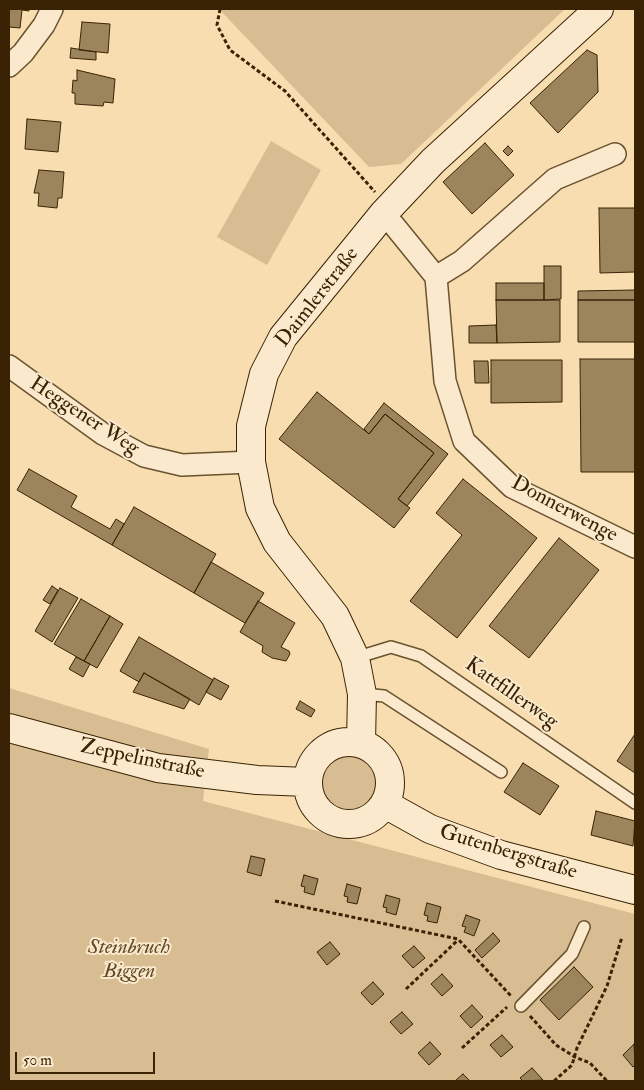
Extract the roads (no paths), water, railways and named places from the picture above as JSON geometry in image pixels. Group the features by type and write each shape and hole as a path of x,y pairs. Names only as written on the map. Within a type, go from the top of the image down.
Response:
{"main road":[{"name":"Daimlerstraße","path":"361,743 362,694 356,658 335,616 277,542 260,508 251,462 251,426 264,374 283,337 384,201 433,161 599,9"},
{"name":"Zeppelinstraße","path":"9,728 158,768 257,780 307,782"},
{"path":"349,741 361,743 372,748 382,757 388,768 390,780 389,793 385,804 376,815 364,822 338,823 325,817 316,808 309,796 307,782 310,770 316,758 324,749 336,743 349,741"},
{"name":"Gutenbergstraße","path":"385,804 430,829 501,855 635,890"}],"street":[{"path":"9,66 28,46 52,9"},
{"path":"384,201 436,277 462,261 555,179 615,154"},
{"name":"Donnerwenge","path":"436,277 445,381 464,441 512,486 635,547"},
{"name":"Heggener Weg","path":"9,366 103,434 144,456 182,465 251,462"}],"lane":[{"name":"Kattfillerweg","path":"356,658 391,647 421,656 635,803"},
{"path":"362,694 384,696 501,772"},
{"path":"518,1003 572,954 584,927"}],"park label":[{"name":"Steinbruch Biggen","path":"129,960"}]}
